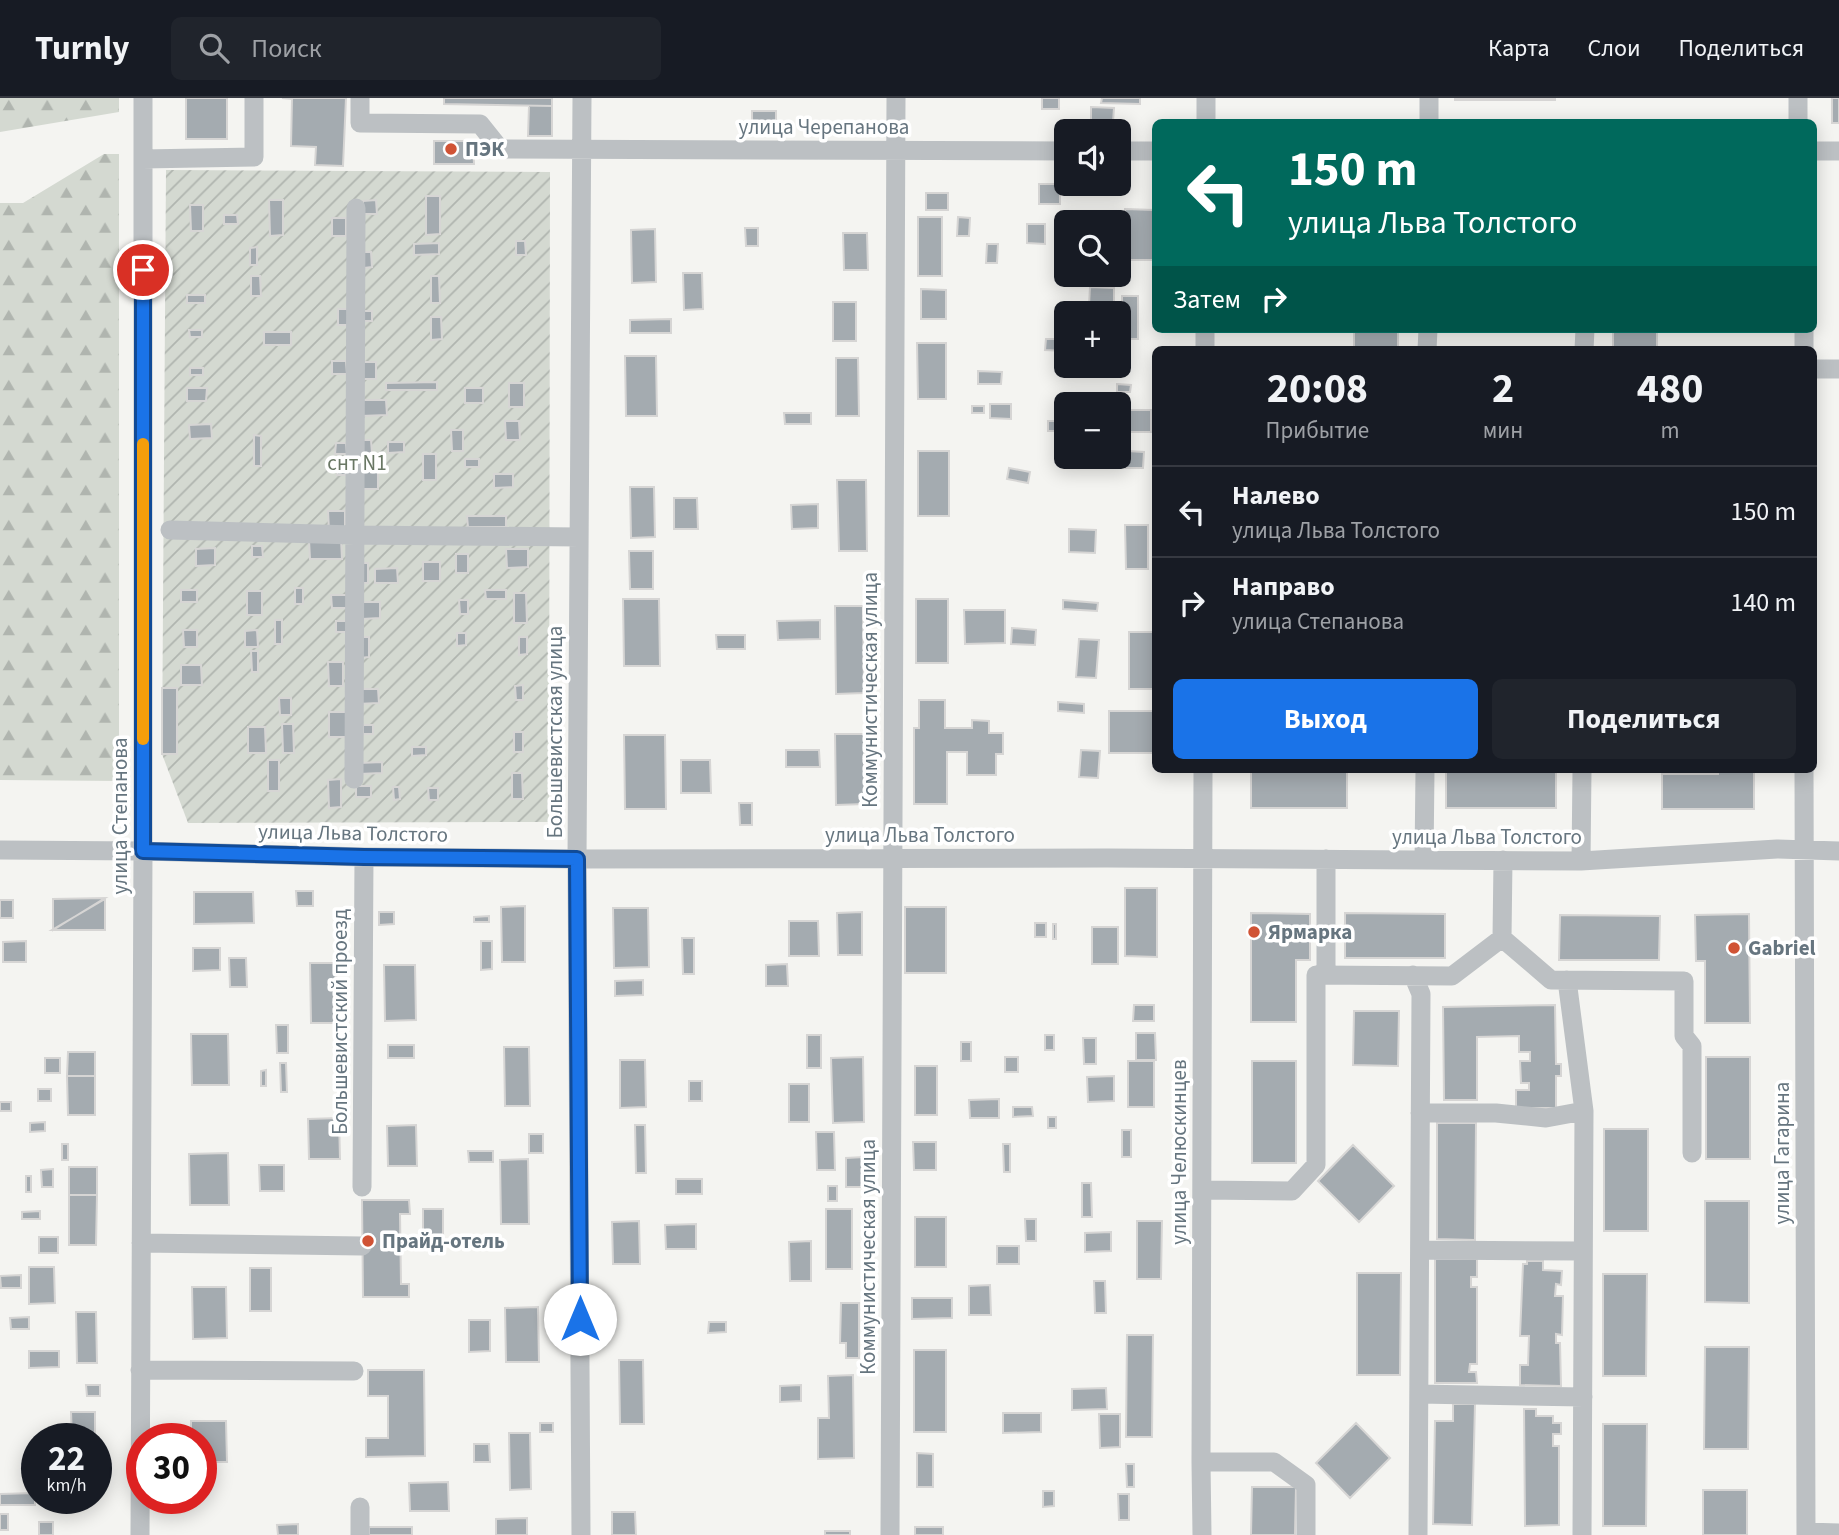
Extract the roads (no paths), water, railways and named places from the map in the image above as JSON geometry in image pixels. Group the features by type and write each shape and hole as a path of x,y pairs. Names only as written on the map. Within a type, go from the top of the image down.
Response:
{"street":[{"name":"улица Степанова","path":"140,1535 143,98"},
{"path":"143,159 254,157 254,98"},
{"name":"улица Черепанова","path":"360,98 360,123 480,124 500,149 1054,151"},
{"name":"Большевистская улица","path":"581,1535 577,859 582,98"},
{"name":"Коммунистическая улица","path":"890,1535 896,98"},
{"path":"1206,98 1206,119"},
{"path":"1429,98 1429,119"},
{"path":"1798,98 1798,119"},
{"path":"1131,151 1152,151"},
{"path":"1817,151 1839,151"},
{"path":"354,779 356,208"},
{"path":"1817,369 1839,369"},
{"path":"170,530 579,537"},
{"name":"улица Челюскинцев","path":"1202,1535 1203,773"},
{"path":"1424,860 1425,773"},
{"path":"1581,861 1582,773"},
{"name":"улица Гагарина","path":"1804,773 1806,1533"},
{"name":"улица Льва Толстого","path":"0,850 577,859 1581,861 1777,849 1839,851"},
{"name":"Большевистский проезд","path":"362,1187 364,857"},
{"path":"1326,859 1326,975"},
{"path":"1502,938 1503,860"},
{"path":"1202,1190 1292,1191 1316,1164 1316,975 1452,975 1502,938"},
{"path":"1502,938 1551,980 1684,981 1684,1036 1692,1046 1692,1153"},
{"path":"1413,975 1421,994 1419,1535"},
{"path":"1567,980 1584,1111 1582,1535"},
{"path":"1420,1114 1496,1113 1546,1118 1584,1111"},
{"path":"141,1243 362,1246"},
{"path":"1420,1250 1583,1251"},
{"path":"140,1370 354,1371"},
{"path":"1419,1394 1583,1397"},
{"path":"1201,1462 1274,1462 1306,1485 1306,1535"},
{"path":"360,1507 360,1535"},
{"path":"1806,1533 1839,1533"}],"place":[{"name":"ПЭК","path":"451,149"},
{"name":"Ярмарка","path":"1254,932"},
{"name":"Gabriel","path":"1734,948"},
{"name":"Прайд-отель","path":"368,1241"}],"park label":[{"name":"снт N1","path":"357,463"}]}
